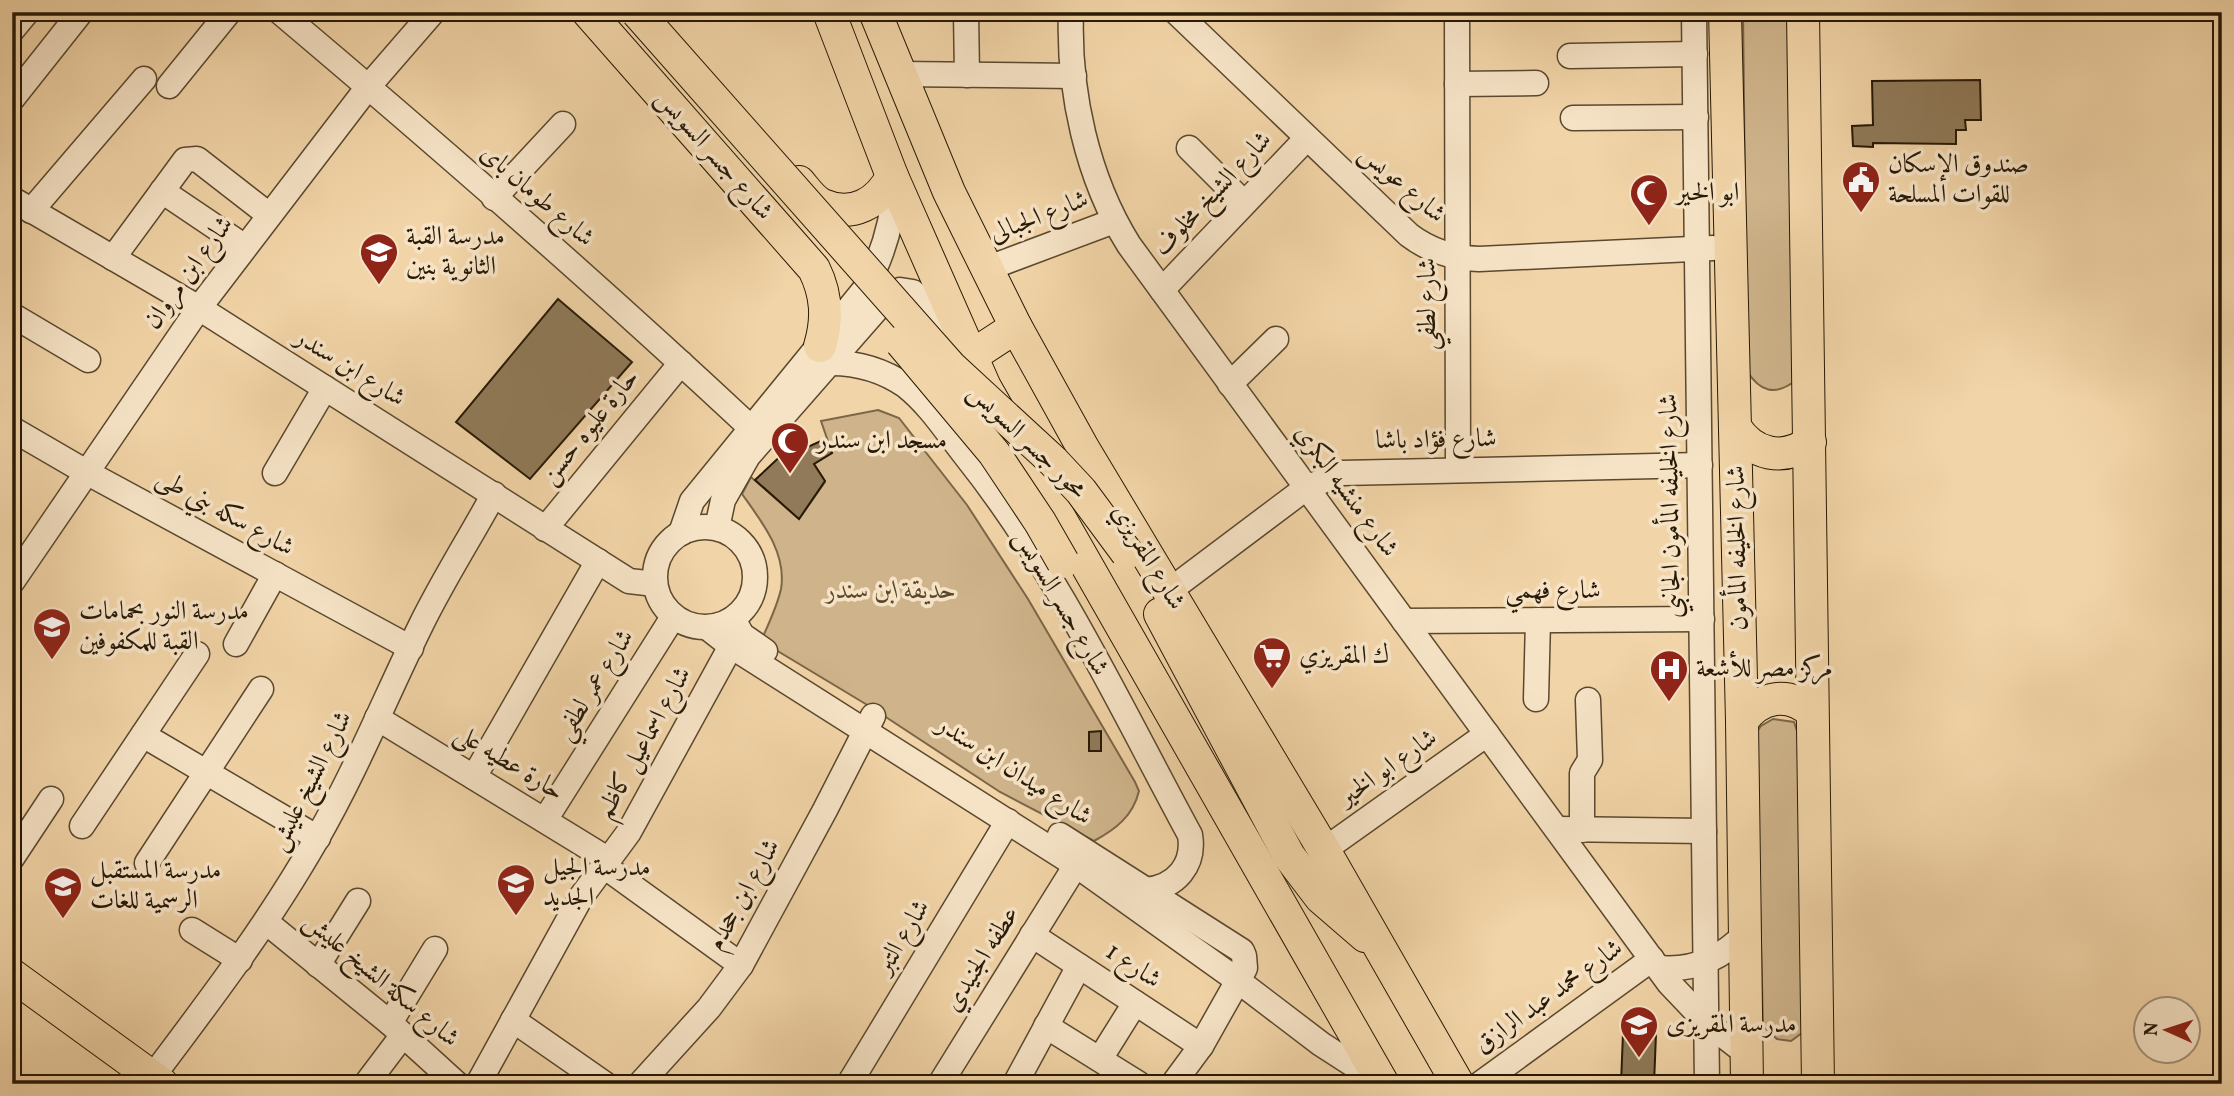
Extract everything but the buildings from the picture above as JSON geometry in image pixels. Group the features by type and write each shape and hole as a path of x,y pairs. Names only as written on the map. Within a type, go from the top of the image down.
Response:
{"main road":[{"name":"شارع جسر السويس","path":"589,12 814,269 823,292 826,319 825,355"},
{"name":"محور جسر السويس","path":"611,12 971,424 1015,483 1063,562 1219,838 1247,870 1272,889"},
{"name":"محور جسر السويس","path":"637,12 951,367 1053,461 1081,491 1127,553 1289,856 1321,898 1358,932 1378,944"},
{"name":"شارع جسر السويس","path":"650,12 822,205"},
{"path":"829,12 893,180 970,357 1014,439 1381,1080"},
{"name":"شارع المقريزي","path":"876,12 949,192 1016,327 1083,449 1324,850 1458,1084"},
{"name":"شارع الخليفه المأمون","path":"1725,12 1742,720 1746,1069"},
{"path":"1803,12 1818,1084"},
{"path":"822,205 845,210 864,206 881,194 893,180"},
{"path":"800,252 811,253 820,249 833,233 833,222 822,205"},
{"path":"970,357 1016,327"},
{"path":"1735,427 1749,444 1769,453 1790,453 1810,442"},
{"path":"1742,720 1755,706 1774,698 1795,701 1812,712"},
{"path":"12,975 157,1080"}],"street":[{"path":"12,30 27,12"},
{"path":"12,99 81,12"},
{"path":"169,86 229,12"},
{"name":"شارع طومان باى","path":"280,12 681,363 751,428"},
{"name":"شارع ابن مروان","path":"12,582 199,308 244,247 368,87 433,12"},
{"path":"966,12 967,75"},
{"name":"شارع منشيه البكري","path":"1071,12 1074,76 1084,135 1102,193 1114,221 1487,734 1569,830 1655,963 1681,997 1746,1069"},
{"name":"شارع عويس","path":"1176,12 1409,236 1427,247 1458,257 1479,259 1731,247"},
{"name":"شارع لطفي","path":"1457,12 1458,469"},
{"name":"شارع الخليفه المأمون الجانبي","path":"1695,12 1707,1084"},
{"path":"1570,56 1695,54"},
{"path":"899,74 1074,76"},
{"path":"22,205 144,79"},
{"path":"1457,84 1536,83"},
{"path":"1573,118 1696,117"},
{"path":"494,198 563,124"},
{"name":"شارع الشيخ مخلوف","path":"1162,290 1307,138"},
{"path":"1189,148 1244,203"},
{"path":"113,258 185,160 197,159 269,215"},
{"path":"718,528 723,499 738,470 825,355 875,271 890,229 893,180"},
{"path":"162,191 244,247"},
{"name":"شارع ابن سندر","path":"22,205 199,308 629,581 655,584"},
{"name":"شارع الجبالى","path":"986,269 1114,221"},
{"path":"875,271 891,275 899,284 900,290"},
{"path":"681,533 692,501 751,428 888,296 900,290 907,290 919,296 970,357"},
{"path":"12,314 88,360"},
{"path":"1230,384 1276,340"},
{"name":"شارع جسر السويس","path":"825,355 894,378 921,400 972,464 1039,557 1190,835 1191,852 1180,876 1165,887 1146,890"},
{"name":"حارة عليوه حسن","path":"545,529 681,363"},
{"path":"275,473 325,388"},
{"name":"شارع سكه بني طى","path":"12,429 411,648"},
{"name":"شارع فؤاد باشا","path":"1169,591 1306,488 1330,477 1354,471 1700,465"},
{"name":"شارع الشيخ عليش","path":"157,1080 266,922 318,838 411,648 494,494"},
{"path":"699,527 718,528 730,533 748,551 755,575 750,600 743,611 733,619 708,628 684,623 673,617 658,596 655,584 657,560 671,540 681,533 699,527"},
{"path":"474,778 598,561"},
{"path":"236,644 275,574"},
{"name":"شارع عمر لطفي","path":"545,820 673,617"},
{"name":"شارع ميدان ابن سندر","path":"733,619 742,635 750,642 1076,865 1336,1054 1381,1080"},
{"path":"1536,699 1538,620"},
{"name":"شارع فهمي","path":"1404,621 1702,620"},
{"name":"شارع ميدان ابن سندر","path":"708,628 731,646 869,723 1242,951 1245,968 1237,980"},
{"name":"شارع اسماعيل كاظم","path":"478,1084 581,897 629,832 731,646"},
{"path":"82,826 197,654"},
{"path":"147,863 261,689"},
{"path":"1588,700 1590,760 1582,773 1569,830 1704,831"},
{"name":"حارة عطيه على","path":"377,718 545,820 607,863 741,965"},
{"name":"شارع ابن جحدم","path":"642,1083 709,1008 741,965 869,723"},
{"name":"شارع ابو الخير","path":"1324,850 1487,734"},
{"path":"143,736 318,838"},
{"path":"12,858 51,799"},
{"name":"شارع التبر","path":"849,1084 1008,821"},
{"name":"عطفه الجنيدي","path":"940,1084 1076,865"},
{"path":"318,965 358,901"},
{"name":"شارع سكة الشيخ عليش","path":"266,922 396,1029 457,1084"},
{"path":"192,930 240,960"},
{"path":"1655,963 1683,968 1706,962 1727,951 1745,934"},
{"name":"شارع 1","path":"1032,935 1200,1046"},
{"path":"366,1084 435,950"},
{"name":"شارع محمد عبد الرازق","path":"1480,1084 1655,963"},
{"path":"1015,1084 1079,966"},
{"path":"1173,1084 1200,1046 1237,980"},
{"path":"1100,1059 1135,1003"},
{"path":"513,1020 605,1084"},
{"path":"1046,1026 1139,1084"}],"green space":[{"path":"1743,12 1799,12 1795,381 1774,390 1757,384 1747,371"},
{"name":"حديقة ابن سندر","path":"878,410 899,418 967,505 1028,599 1135,782 1139,791 1133,808 1109,832 1094,841 1000,792 869,706 761,641 775,609 782,576 777,551 771,538 742,494 751,477 799,519 825,482 814,464 832,453 821,421"},
{"path":"1773,719 1794,722 1798,734 1802,1033 1791,1041 1777,1039 1763,1026 1756,733 1761,726"}],"place":[{"name":"صندوق الإسكان للقوات المسلحة","path":"1861,214"},
{"name":"ابو الخير","path":"1649,227"},
{"name":"مدرسة القبة الثانوية بنين","path":"379,286"},
{"name":"مسجد ابن سندر","path":"790,475"},
{"name":"مدرسة النور بحمامات القبة للمكفوفين","path":"52,661"},
{"name":"ك المقريزي","path":"1272,690"},
{"name":"مركز مصر للأشعة","path":"1669,703"},
{"name":"مدرسة الجيل الجديد","path":"516,917"},
{"name":"مدرسة المستقبل الرسمية للغات","path":"63,920"},
{"name":"مدرسة المقريزى","path":"1639,1059"}]}
